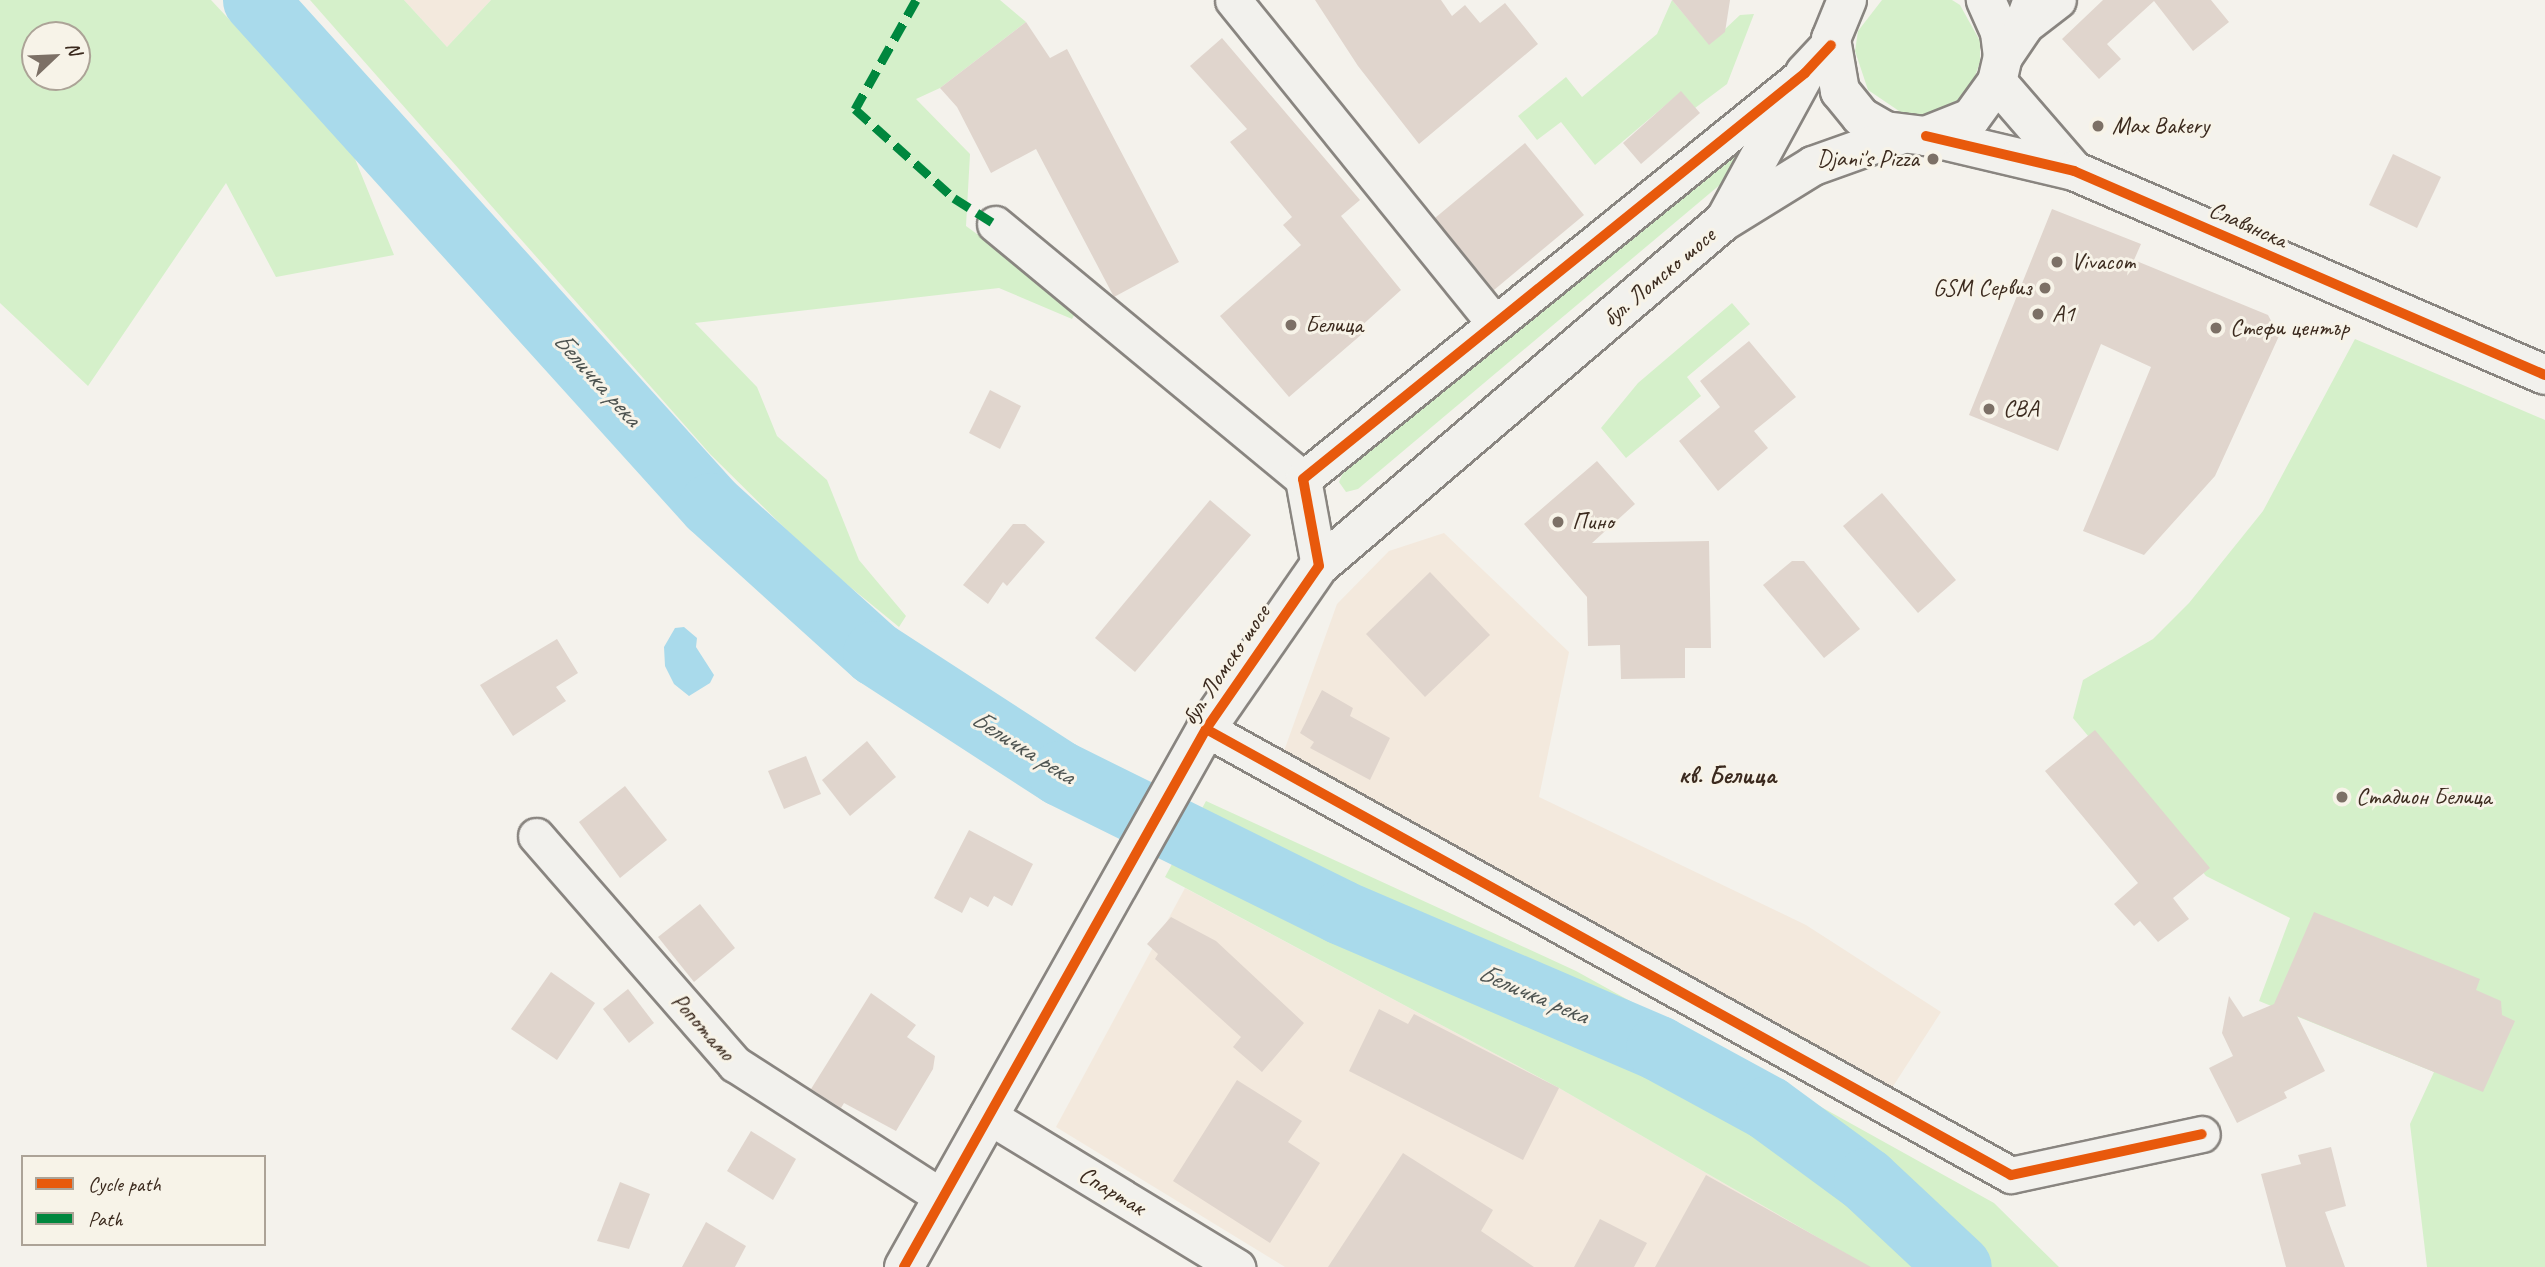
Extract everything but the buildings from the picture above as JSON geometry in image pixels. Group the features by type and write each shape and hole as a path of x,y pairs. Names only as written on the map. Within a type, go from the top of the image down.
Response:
{"main road":[{"path":"1986,0 2000,32 2014,41"},
{"name":"бул. Ломско шосе","path":"1724,221 1829,29"},
{"name":"Славянска","path":"1829,29 1833,74 1849,105 1861,117 1913,136 2074,171 2545,375"},
{"name":"бул. Ломско шосе","path":"904,1267 1206,729 1319,566 1724,221 1813,166 1971,118 2014,41"},
{"name":"Славянска","path":"2014,41 2074,171"}],"street":[{"path":"1233,0 1495,323"},
{"path":"2014,41 2058,0"},
{"path":"1303,479 1495,323 1829,29"},
{"path":"995,224 1303,479 1319,566"},
{"path":"1206,729 2011,1175 2202,1134"},
{"name":"Ропотамо","path":"536,836 735,1065 942,1196"},
{"name":"Спартак","path":"987,1115 1237,1267"}],"shaded area":[{"path":"404,0 491,0 447,47"},
{"path":"1444,533 1569,652 1539,797 1806,925 1941,1012 1890,1091 1284,751 1337,604 1389,551"},
{"path":"1185,888 1559,1088 1869,1267 1285,1267 1056,1127"}],"green space":[{"path":"0,0 211,0 351,149 394,255 276,277 226,183 88,386 0,303"},
{"path":"310,0 404,0 447,47 491,0 1000,0 1026,22 940,88 916,99 970,154 966,226 1078,308 1072,319 999,288 695,323 757,387 777,436 827,480 859,560 906,616 899,627 816,559 711,455"},
{"path":"1672,0 1709,44 1740,15 1754,14 1727,84 1695,108 1681,92 1595,165 1561,122 1537,140 1518,116 1566,77 1582,97 1657,34"},
{"path":"1882,0 1952,0 1960,5 1980,41 1980,62 1973,82 1961,99 1923,115 1902,113 1868,90 1855,51 1858,31"},
{"path":"1745,145 1728,178 1358,489 1346,492 1339,482 1345,468 1709,165 1726,152"},
{"path":"1732,303 1750,324 1687,377 1701,396 1626,458 1601,428 1638,383"},
{"name":"Стадион Белица","path":"2355,339 2545,420 2545,1267 2427,1267 2410,1124 2434,1072 2259,1001 2290,918 2206,876 2073,718 2083,680 2153,639 2189,603 2263,511"},
{"path":"1206,801 1576,971 1994,1203 2059,1267 1869,1267 1559,1088 1165,877"}],"water":[{"path":"684,627 697,638 696,647 714,675 710,683 689,696 674,684 665,666 664,647 675,628"}],"waterway":[{"name":"Беличка река","path":"255,0 711,505 875,653 1060,773 1341,912 1658,1048 1768,1108 1866,1180 1959,1267"}],"marked path":[{"path":"916,0 855,109 954,198 995,224"}],"cycle path":[{"path":"904,1267 1206,729 1319,566 1303,479 1805,73 1831,45"},
{"path":"1926,136 2074,171 2545,375"},
{"path":"1206,729 2011,1175 2202,1134"}],"place":[{"name":"Max Bakery","path":"2098,126"},
{"name":"Djani's Pizza","path":"1933,159"},
{"name":"Vivacom","path":"2057,262"},
{"name":"GSM Сервиз","path":"2045,288"},
{"name":"A1","path":"2038,314"},
{"name":"Белица","path":"1291,325"},
{"name":"Стефи център","path":"2216,328"},
{"name":"CBA","path":"1989,409"},
{"name":"Пино","path":"1558,522"},
{"name":"Стадион Белица","path":"2342,797"}],"district":[{"name":"кв. Белица","path":"1727,775"}]}
